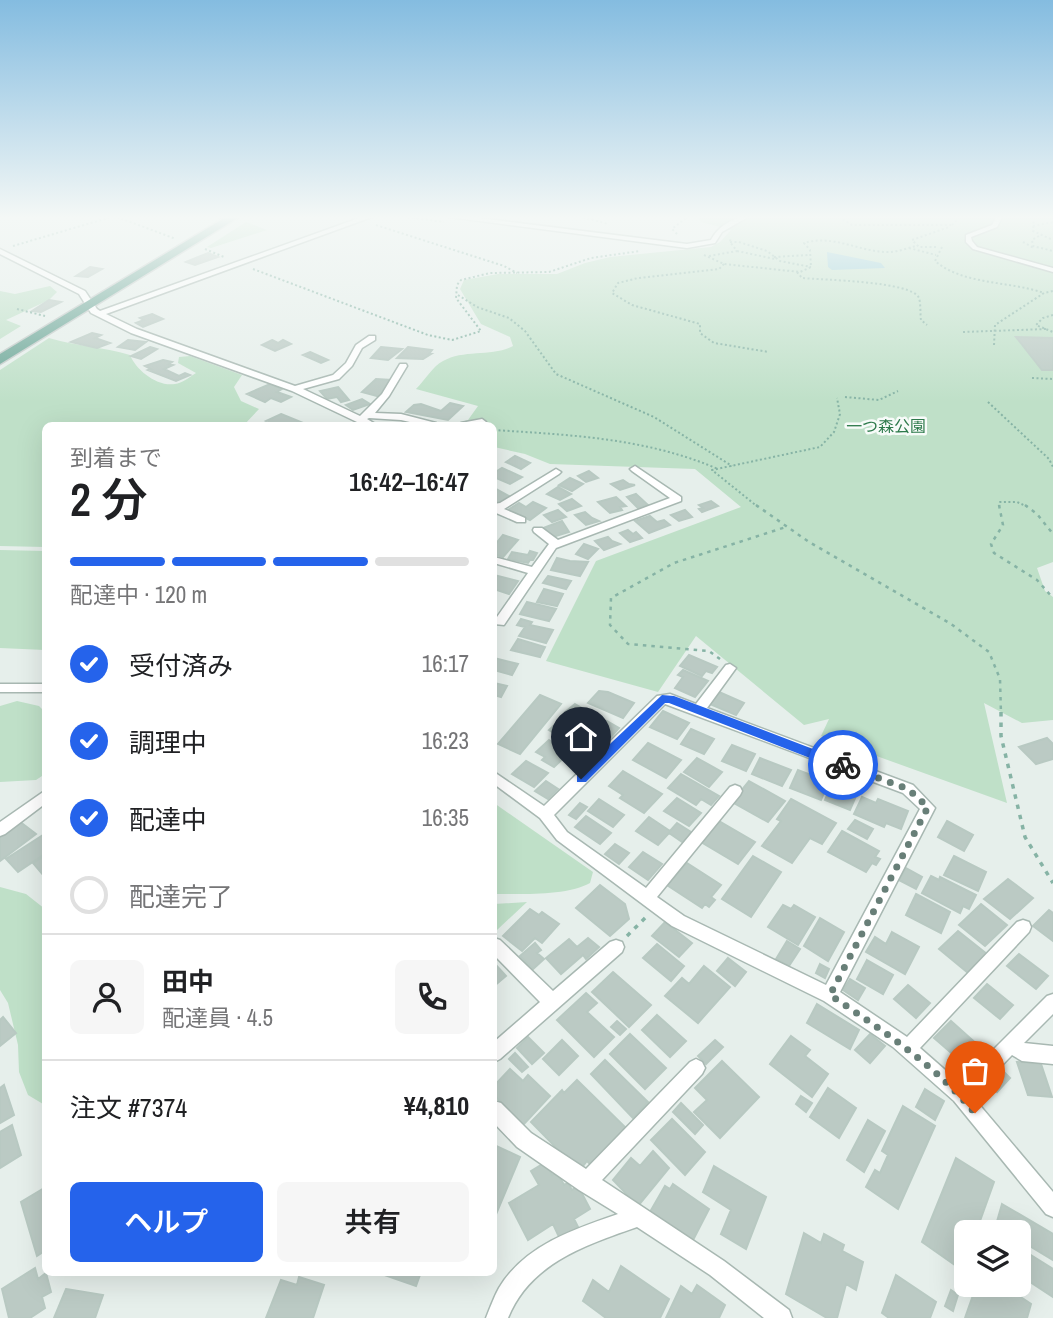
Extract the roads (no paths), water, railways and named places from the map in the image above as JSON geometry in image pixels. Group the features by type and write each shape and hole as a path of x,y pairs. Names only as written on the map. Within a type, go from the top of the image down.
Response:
{"main road":[{"path":"0,348 91,306 131,279"},
{"path":"0,360 136,279"}],"street":[{"path":"54,279 73,288 91,306 134,331 295,389 370,422"},
{"path":"91,306 189,279"},
{"path":"295,389 336,377 349,364 359,347 372,338"},
{"path":"365,418 391,389 403,366"},
{"path":"365,418 401,417 421,422"},
{"path":"497,623 556,544 677,499 635,469"},
{"path":"497,507 503,506 556,472"},
{"path":"497,508 521,520"},
{"path":"538,530 556,544"},
{"path":"497,560 534,571"},
{"path":"698,710 730,668"},
{"path":"0,688 42,688"},
{"path":"545,814 662,699 670,699 908,789 928,807 830,995"},
{"path":"497,780 545,814 562,836 678,921 830,995 907,1049 960,1095 1052,1205"},
{"path":"652,902 735,792"},
{"path":"0,830 42,798"},
{"path":"907,1049 1023,927"},
{"path":"497,1050 616,947"},
{"path":"497,948 552,1002"},
{"path":"960,1095 1013,1045 1053,1002"},
{"path":"1013,1045 1021,1052 1053,1055"},
{"path":"586,1184 696,1068"},
{"path":"497,1113 524,1140 586,1184 717,1268 782,1318"},
{"path":"497,1318 503,1299 527,1268 572,1241 637,1217"}],"park label":[{"name":"一つ森公園","path":"886,426"}]}
